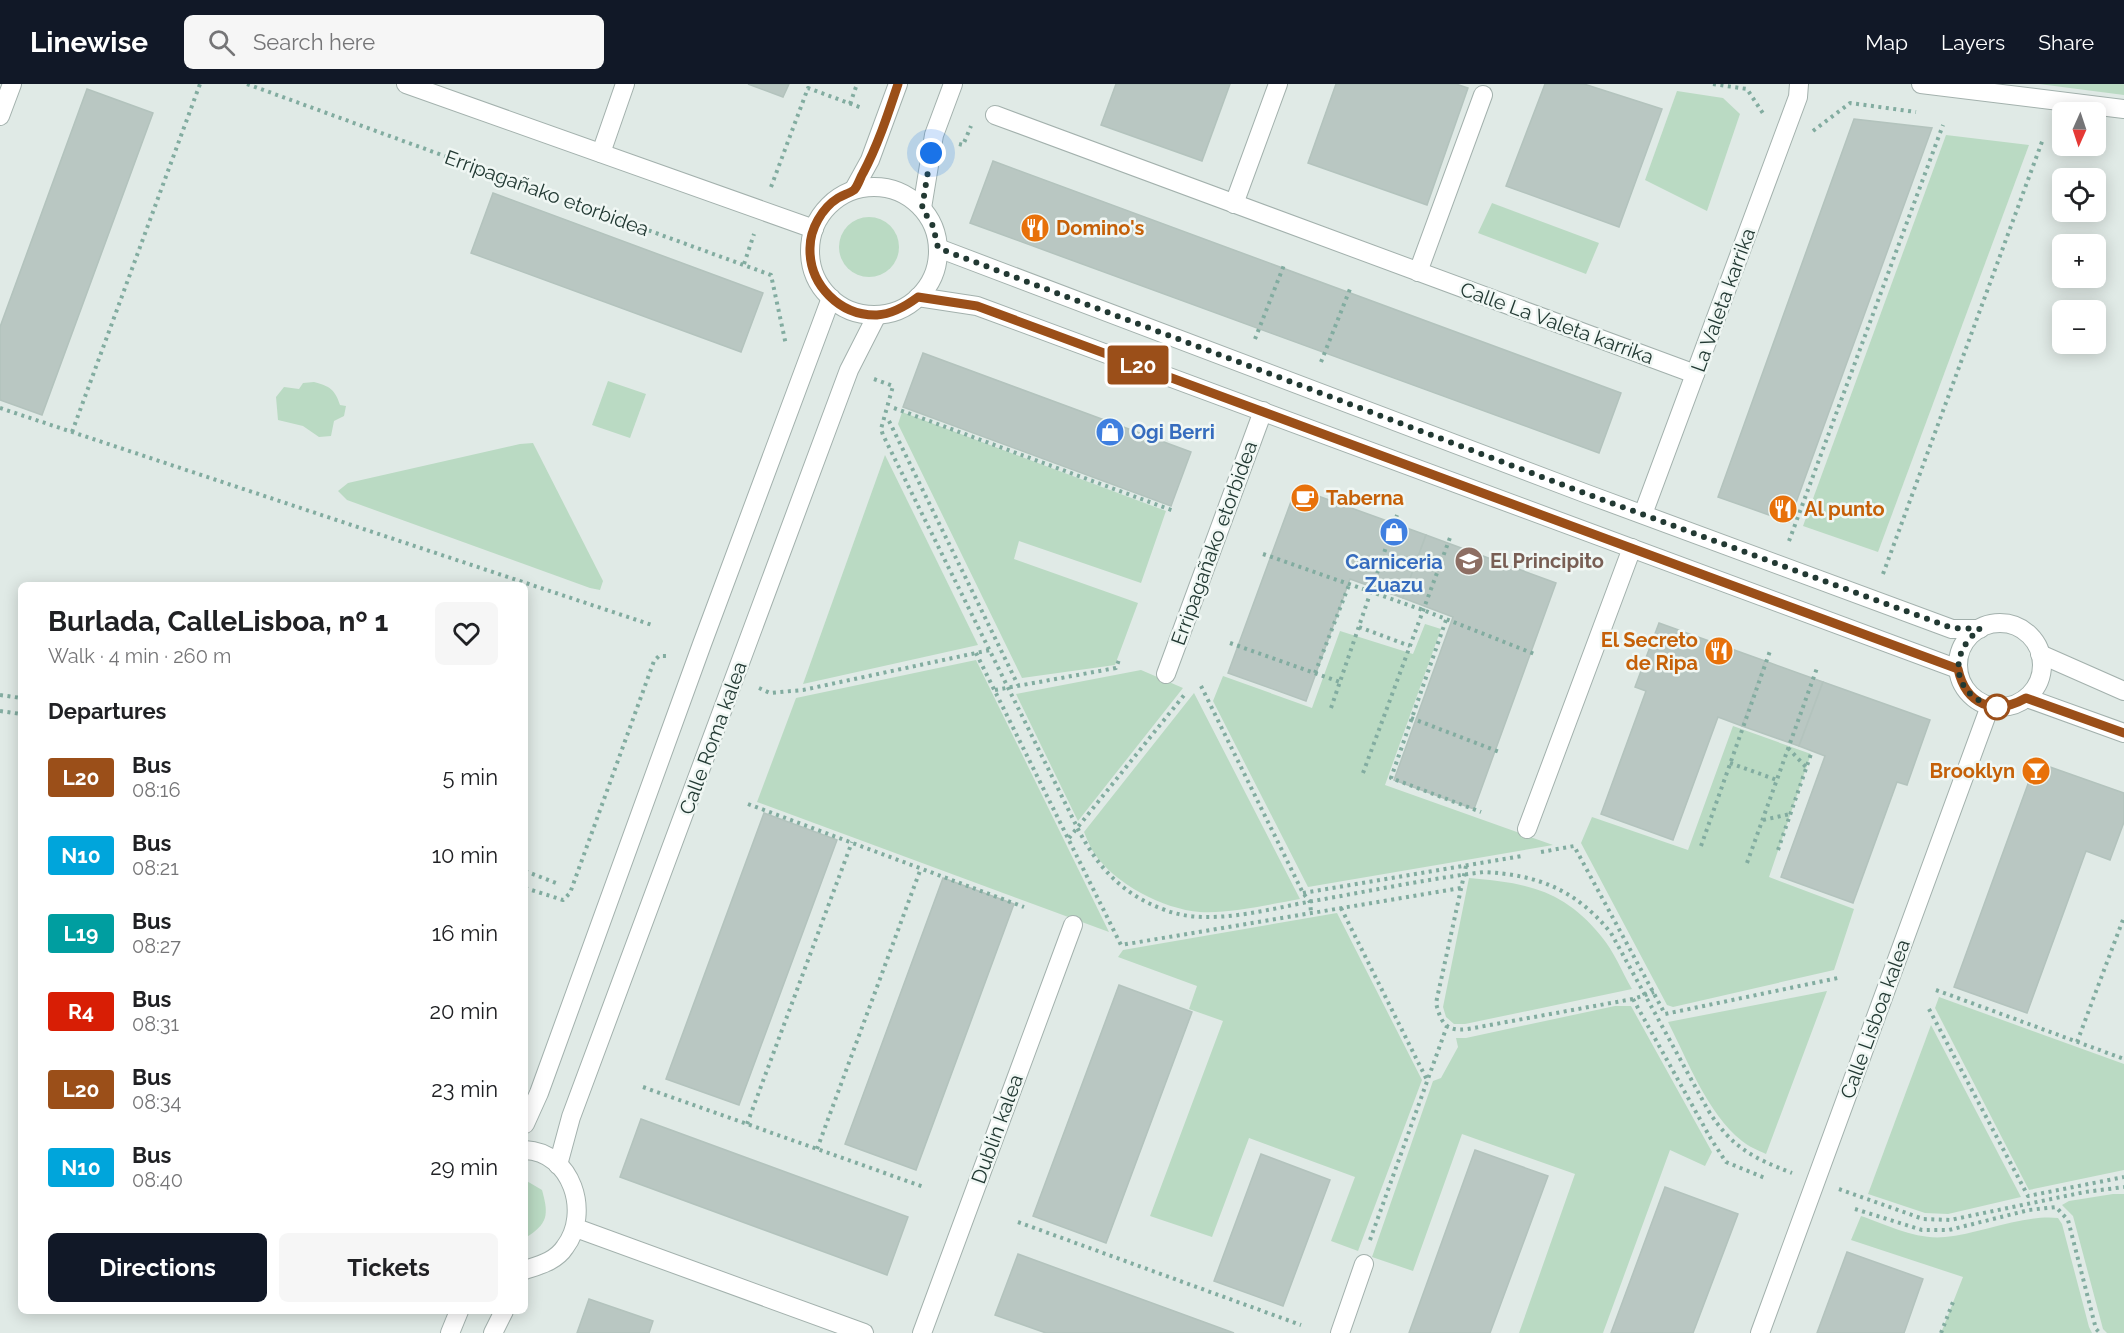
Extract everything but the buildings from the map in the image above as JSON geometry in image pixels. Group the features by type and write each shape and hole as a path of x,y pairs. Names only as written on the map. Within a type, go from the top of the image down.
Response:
{"street":[{"path":"0,116 12,84"},
{"path":"601,153 625,84"},
{"path":"854,189 870,160 898,84"},
{"path":"922,208 934,135 953,84"},
{"path":"1234,204 1278,84"},
{"name":"La Valeta karrika","path":"1643,514 1798,97 1799,84"},
{"path":"1921,84 2124,109"},
{"path":"413,85 814,229"},
{"path":"1418,272 1483,95"},
{"name":"Calle La Valeta karrika","path":"994,115 1695,374"},
{"path":"872,186 891,189 908,196 922,208 933,226 938,248 936,265 929,283 918,297 899,309 877,315 860,313 845,308 831,298 819,284 812,267 810,248 814,229 823,212 837,199 854,189 872,186"},
{"path":"938,248 1952,628 1980,629"},
{"path":"918,297 977,306 1958,669"},
{"path":"528,1117 831,298"},
{"name":"Calle Roma kalea","path":"558,1165 571,1117 849,370 877,315"},
{"name":"Erripagañako etorbidea","path":"1166,674 1263,411"},
{"path":"1527,829 1632,548"},
{"path":"1991,624 2016,627 2027,633 2035,642 2040,654 2042,666 2035,689 2016,704 2002,707 1990,706 1978,701 1968,693 1961,682 1958,669 1963,646 1970,636 1991,624"},
{"path":"2040,654 2124,691"},
{"path":"2026,698 2124,733"},
{"name":"Calle Lisboa kalea","path":"1760,1333 1990,706"},
{"name":"Dublin kalea","path":"922,1333 1073,925"},
{"path":"528,1151 545,1156 558,1165 572,1183 578,1205 576,1228 565,1248 547,1263 528,1269"},
{"path":"576,1228 864,1333"},
{"path":"1340,1333 1364,1264"},
{"path":"450,1333 458,1314"},
{"path":"493,1333 502,1314"}],"path":[{"path":"72,432 200,84"},
{"name":"Erripagañako etorbidea","path":"247,84 771,275 784,345 794,349"},
{"path":"744,264 808,88 850,104 857,84"},
{"path":"1713,84 1747,88 1761,114"},
{"path":"1814,131 1850,104 1919,112"},
{"path":"1788,542 1943,125"},
{"path":"1883,574 2043,139"},
{"path":"1256,339 1284,265"},
{"path":"1321,362 1350,289"},
{"path":"866,376 893,386 880,429 1078,829 1091,854 1107,873 1136,898 1167,911 1200,917 1250,913 1484,872 1512,874 1548,884 1565,892 1597,915 1611,933 1708,1110 1726,1136 1744,1151 1770,1164 1930,1220 1950,1220 2085,1192 2124,1187"},
{"path":"0,408 523,582"},
{"path":"894,408 1174,510"},
{"path":"889,421 1018,685"},
{"path":"1331,708 1396,516"},
{"path":"1363,773 1451,535"},
{"path":"1263,554 1423,610 1538,655"},
{"path":"528,584 652,625"},
{"path":"1315,674 1349,585"},
{"path":"1446,620 1391,778 1481,812"},
{"path":"1359,627 1410,646"},
{"path":"1230,643 1340,682"},
{"path":"750,685 770,693 790,691 990,650"},
{"path":"1701,846 1770,651"},
{"path":"976,653 1121,945 1461,888"},
{"path":"528,889 563,900 570,893 654,661 664,655 677,658"},
{"path":"995,690 1116,668 1120,657"},
{"path":"1747,863 1817,668"},
{"path":"1201,686 1303,893 1310,902 1311,912"},
{"path":"1069,838 1186,693"},
{"path":"0,695 18,698"},
{"path":"0,711 18,714"},
{"path":"1412,718 1502,753"},
{"path":"1788,748 1806,767"},
{"path":"1779,850 1811,754"},
{"path":"1730,764 1777,780"},
{"path":"748,804 1024,907"},
{"path":"1762,820 1790,814"},
{"path":"747,1124 852,842"},
{"path":"1303,893 1574,846 1665,1014 1838,978"},
{"path":"1466,866 1436,1003 1440,1017 1447,1026 1455,1031 1468,1029 1633,999 1654,992"},
{"path":"817,1149 921,868"},
{"path":"528,872 556,883"},
{"path":"1341,908 1427,1081"},
{"path":"2077,1042 2124,917"},
{"path":"1936,990 2124,1059"},
{"path":"1633,999 1726,1162 1765,1178"},
{"path":"1929,1009 2028,1196 2029,1210"},
{"path":"1364,1264 1365,1252 1447,1026"},
{"path":"643,1087 924,1187"},
{"path":"2028,1196 2124,1177"},
{"path":"1855,1209 1922,1230 1949,1230 2029,1210 2056,1207 2068,1220 2096,1329 2100,1333"},
{"path":"1018,1222 1300,1326"},
{"path":"1941,1333 1953,1302"}],"green space":[{"path":"2039,84 2124,84 2124,95"},
{"path":"1677,91 1723,98 1740,114 1707,211 1645,180"},
{"path":"1946,135 2029,145 1878,552 1803,526"},
{"path":"1492,203 1599,243 1586,274 1478,233"},
{"path":"869,217 890,226 899,247 890,268 869,277 848,268 839,247 848,226"},
{"path":"608,381 646,394 630,438 592,425"},
{"path":"314,382 331,389 340,405 346,406 344,416 334,421 331,436 319,437 303,426 278,420 276,397 284,387 299,389 303,383"},
{"path":"902,412 1166,511 1141,583 1019,541 1014,559 1138,603 1115,665 1022,678 898,424"},
{"path":"533,443 603,581 600,590 347,500 338,491 348,483"},
{"path":"885,455 978,645 803,684"},
{"path":"1425,624 1441,629 1385,785 1553,845 1308,887 1213,701 1223,676 1312,708 1340,631 1413,654"},
{"path":"976,660 1109,932 757,802 796,698"},
{"path":"1141,670 1183,688 1078,821 1016,694"},
{"path":"1194,693 1300,899 1224,912 1186,910 1156,900 1127,884 1103,864 1091,848 1084,832"},
{"path":"1733,726 1811,754 1769,877 1854,909 1834,970 1673,1007 1667,1005 1581,843 1592,817 1688,850"},
{"path":"1469,878 1526,886 1558,898 1587,920 1606,942 1632,989 1465,1024 1454,1024 1446,1017 1443,1007"},
{"path":"1337,913 1422,1080 1358,1251 1331,1241 1355,1177 1249,1138 1212,1237 1150,1216 1223,1021 1189,1009 1197,986 1118,957 1123,950"},
{"path":"1827,991 1766,1154 1742,1141 1718,1116 1699,1086 1668,1022"},
{"path":"1939,997 2124,1064 2124,1170 2029,1190 1935,1008"},
{"path":"1615,1006 1631,1006 1712,1152 1705,1166 1670,1150 1603,1333 1519,1333 1575,1174 1462,1134 1413,1271 1372,1257 1433,1081 1441,1078 1458,1047 1456,1038 1466,1038"},
{"path":"1931,1025 2021,1197 1948,1214 1925,1213 1868,1194"},
{"path":"528,1182 542,1190 546,1206 545,1218 528,1236"},
{"path":"2124,1194 2124,1333 2107,1333 2103,1329 2073,1216 2062,1205 2069,1201"},
{"path":"1861,1216 1902,1231 1934,1237 1958,1235 2017,1221 2058,1218 2062,1224 2092,1333 1941,1333 1963,1277 1851,1240"}],"bus line":[{"name":"L20","path":"898,84 870,160 854,189 837,199 823,212 814,229 810,248 812,267 819,284 831,298 845,308 877,315 906,306 918,297 977,306 1958,669 1961,682 1968,693 1978,701 1990,706 2002,707 2016,704 2026,698 2124,733"}],"place":[{"name":"Domino's","path":"1035,228"},
{"name":"Ogi Berri","path":"1110,432"},
{"name":"Taberna","path":"1305,498"},
{"name":"Al punto","path":"1783,509"},
{"name":"Carniceria Zuazu","path":"1394,532"},
{"name":"El Principito","path":"1469,561"},
{"name":"El Secreto de Ripa","path":"1719,651"},
{"name":"Brooklyn","path":"2036,771"}],"route":[{"path":"931,153 922,208 933,226 938,248 1587,494 1952,628 1980,629 1970,636 1963,646 1958,669 1961,682 1968,693 1978,701 1990,706 2002,707 1997,707"}]}
